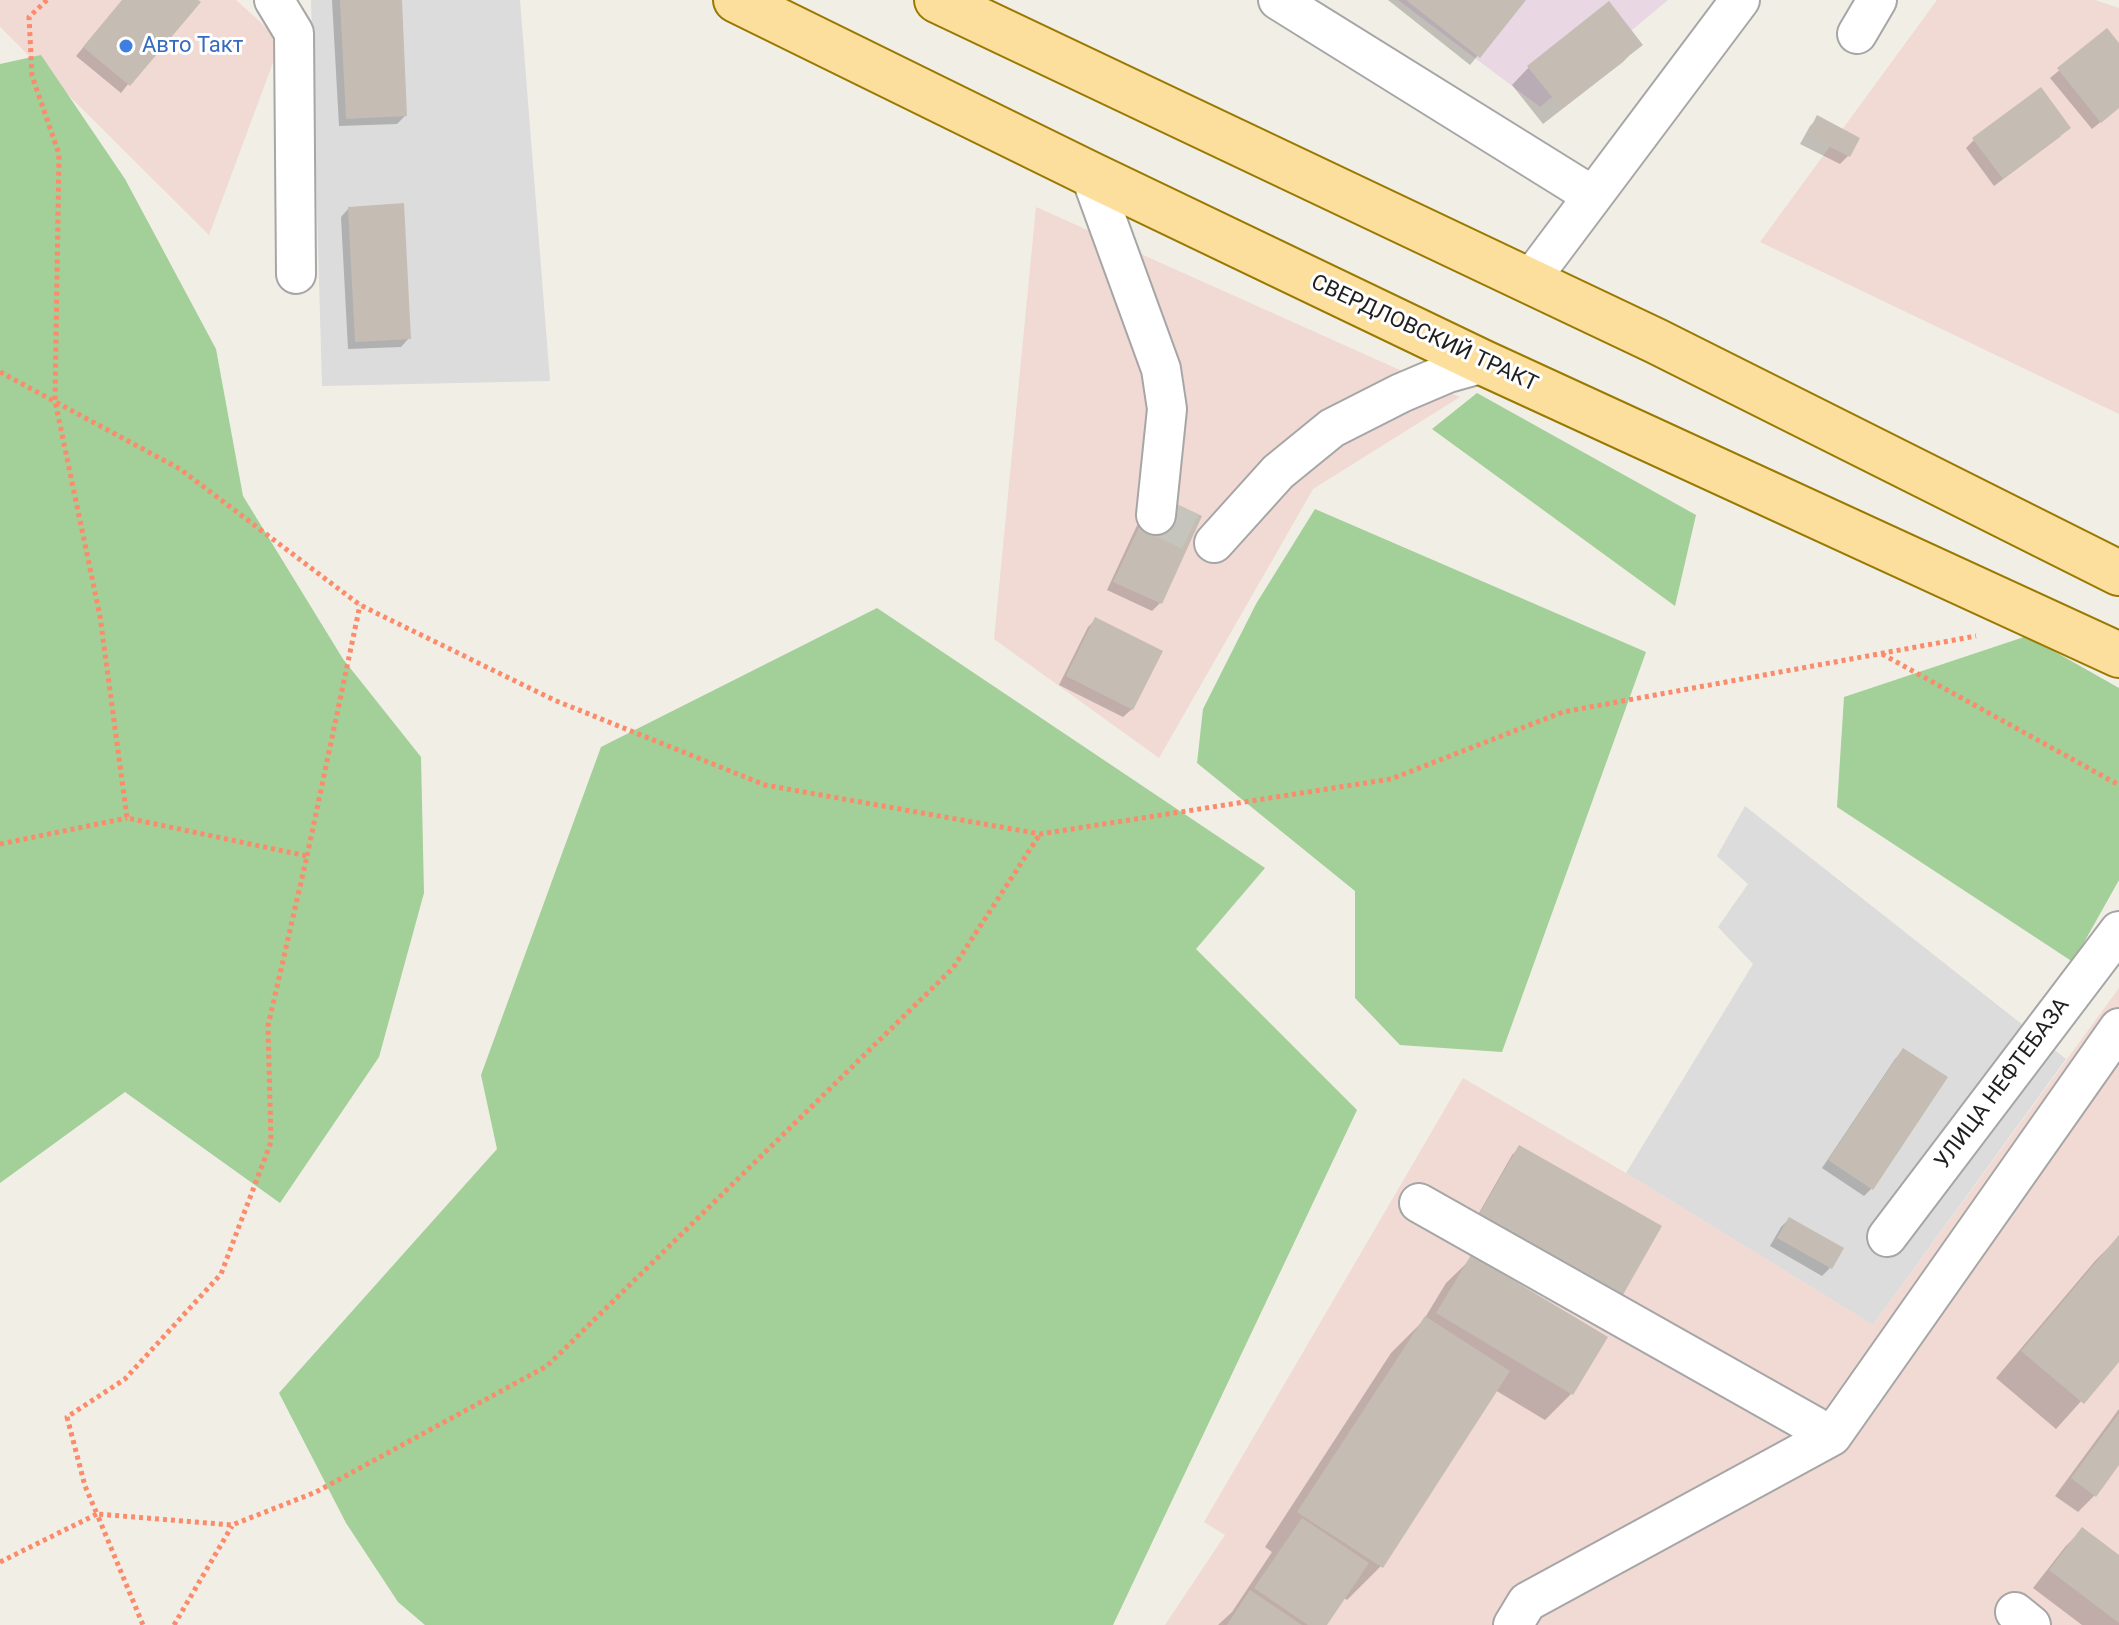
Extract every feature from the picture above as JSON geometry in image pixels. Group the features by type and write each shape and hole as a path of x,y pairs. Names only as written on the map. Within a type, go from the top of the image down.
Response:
{"main road":[{"name":"СВЕРДЛОВСКИЙ ТРАКТ","path":"736,0 1484,363 2119,655"},
{"path":"937,0 1671,348 2119,573"}],"street":[{"path":"274,0 294,33 296,274"},
{"path":"1278,0 1593,196"},
{"path":"1530,280 1740,0"},
{"path":"1857,34 1877,0"},
{"path":"1090,174 1161,369 1167,409 1156,515"},
{"path":"1214,543 1278,472 1332,428 1436,378 1484,363"},
{"name":"УЛИЦА НЕФТЕБАЗА","path":"1887,1237 2119,931"},
{"path":"1513,1625 1527,1602 1832,1436 2119,1028"},
{"path":"1419,1203 1832,1436"}],"path":[{"path":"47,0 29,17 32,76 59,154 55,401 100,616 127,818"},
{"path":"0,372 180,469 360,605 554,700 765,785 1040,834 1391,779 1563,712 1987,634"},
{"path":"143,1625 85,1486 67,1417 125,1379 221,1274 271,1142 268,1026 360,605"},
{"path":"1881,653 2119,785"},
{"path":"0,844 127,818 307,856"},
{"path":"0,1562 97,1514 232,1525 316,1492 547,1366 953,968 1040,834"},
{"path":"174,1625 232,1525"}],"shaded area":[{"path":"0,0 236,0 281,41 209,235 0,27"},
{"path":"311,0 520,0 550,381 322,386"},
{"path":"1398,0 1668,0 1540,107"},
{"path":"1937,0 2095,0 2119,8 2119,414 1760,242"},
{"path":"1036,207 1460,397 1313,489 1159,758 994,639"},
{"path":"1745,806 2066,1059 1873,1325 1626,1173 1753,964 1718,927 1748,884 1717,856"},
{"path":"2119,988 2119,1625 1165,1625 1225,1535 1204,1522 1463,1078 1626,1173 1873,1325"}],"green space":[{"path":"41,55 125,179 216,349 243,496 343,659 421,757 424,893 379,1057 280,1203 125,1092 0,1183 0,64"},
{"path":"1477,393 1696,515 1675,606 1432,429"},
{"path":"1315,509 1646,652 1502,1052 1400,1045 1355,998 1355,891 1197,763 1203,709 1256,604"},
{"path":"877,608 1265,868 1196,949 1357,1110 1113,1625 425,1625 398,1602 346,1523 279,1393 497,1149 481,1075 601,747"},
{"path":"2027,636 2119,688 2119,880 2073,962 1837,807 1844,697"}],"building":[{"path":"122,0 201,2 130,86 83,47"},
{"path":"340,0 402,0 407,116 346,119"},
{"path":"1406,0 1526,0 1480,58"},
{"path":"1609,1 1643,45 1561,108 1527,66"},
{"path":"2107,28 2119,43 2119,108 2101,123 2057,68"},
{"path":"2041,87 2071,128 2003,179 1972,138"},
{"path":"1817,115 1860,138 1850,157 1807,135"},
{"path":"404,203 411,339 355,342 348,207"},
{"path":"1155,494 1202,516 1162,604 1113,582"},
{"path":"1095,617 1163,651 1133,710 1066,676"},
{"path":"1903,1048 1948,1077 1873,1190 1828,1160"},
{"path":"1519,1145 1662,1226 1620,1300 1477,1218"},
{"path":"1789,1217 1844,1248 1832,1269 1777,1238"},
{"path":"2119,1235 2119,1362 2084,1404 2021,1351"},
{"path":"1471,1255 1608,1337 1573,1395 1436,1313"},
{"path":"1425,1316 1510,1371 1383,1568 1297,1512"},
{"path":"2119,1413 2119,1465 2096,1497 2071,1478"},
{"path":"1302,1518 1369,1563 1327,1625 1308,1625 1254,1588"},
{"path":"2082,1527 2119,1555 2119,1623 2049,1570"},
{"path":"1250,1590 1302,1625 1227,1625"}],"tunnel":[{"path":"1156,515 1214,543"}],"place":[{"name":"Авто Такт","path":"126,46"}]}
